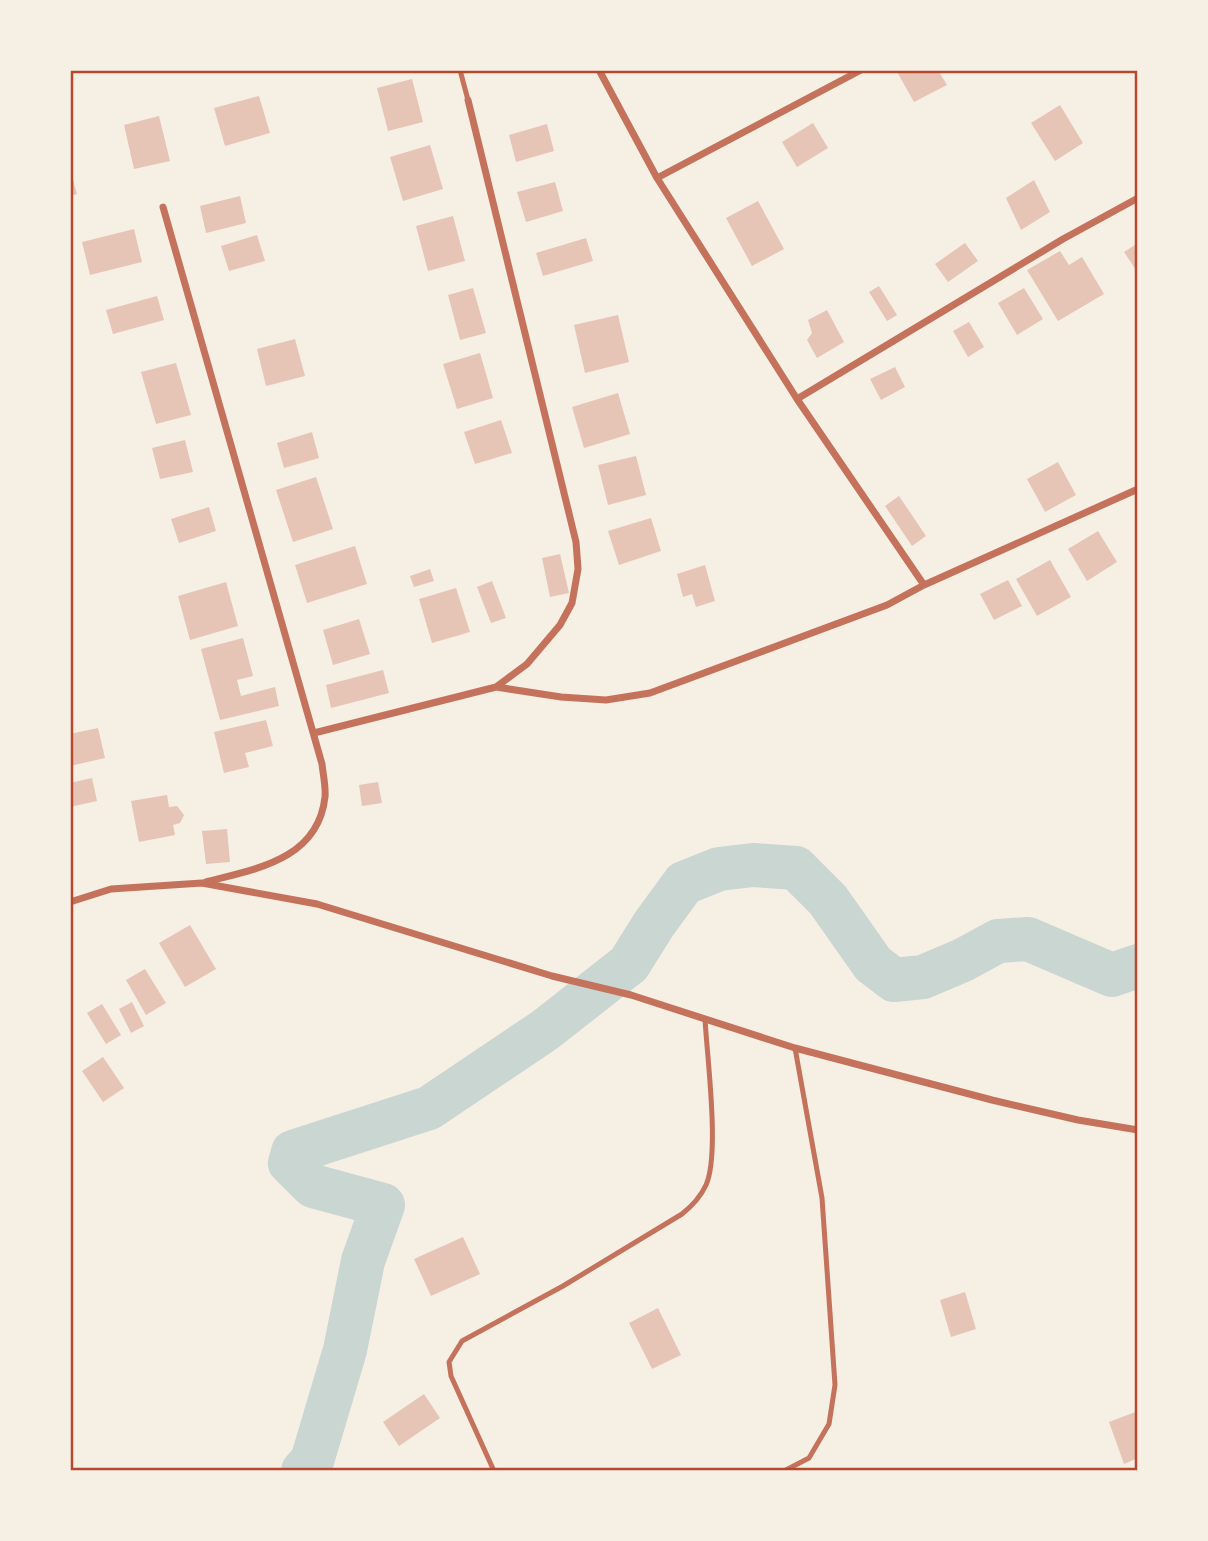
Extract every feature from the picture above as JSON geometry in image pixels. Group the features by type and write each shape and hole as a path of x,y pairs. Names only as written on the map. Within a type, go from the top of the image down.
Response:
{"street":[{"path":"599,70 657,178 797,399 924,585"},
{"path":"657,178 861,70"},
{"path":"314,733 496,687 527,664 560,625 572,603 578,569 576,542 468,100"},
{"path":"797,399 1063,239 1138,198"},
{"path":"70,902 111,889 202,883 257,868 293,853 316,828 325,797 322,764 314,733 163,207"},
{"path":"496,687 561,697 606,700 650,693 887,605 924,585 1138,489"},
{"path":"202,883 317,904 552,976 631,995 795,1048 992,1100 1078,1120 1138,1130"}],"lane":[{"path":"460,70 468,100"},
{"path":"495,1471 451,1376 449,1362 462,1341 564,1286 682,1214 696,1202 707,1183 712,1144 705,1019"},
{"path":"784,1471 809,1458 829,1424 835,1385 822,1198 795,1048"}],"building":[{"path":"896,70 938,70 947,85 914,102"},
{"path":"412,79 423,122 388,131 377,88"},
{"path":"259,96 270,133 225,146 214,108"},
{"path":"1060,105 1083,143 1055,161 1031,123"},
{"path":"159,116 170,161 134,169 124,125"},
{"path":"813,123 828,148 797,167 782,142"},
{"path":"547,124 554,151 516,162 509,135"},
{"path":"430,145 443,189 403,201 390,157"},
{"path":"70,169 77,194 70,196"},
{"path":"1034,180 1050,212 1021,230 1006,198"},
{"path":"555,182 563,211 526,222 517,192"},
{"path":"240,196 246,223 206,233 200,206"},
{"path":"758,201 784,249 752,266 726,218"},
{"path":"453,216 465,261 428,271 416,226"},
{"path":"134,229 142,262 90,275 82,242"},
{"path":"257,235 265,261 229,271 221,246"},
{"path":"586,238 593,261 543,276 536,253"},
{"path":"965,243 978,261 948,282 935,264"},
{"path":"1138,243 1138,273 1124,252"},
{"path":"1060,251 1069,265 1082,257 1104,294 1058,321 1027,270"},
{"path":"879,286 897,315 887,321 869,292"},
{"path":"473,288 486,333 460,340 448,295"},
{"path":"1024,288 1043,319 1017,335 998,303"},
{"path":"157,296 164,320 113,334 106,310"},
{"path":"827,310 844,342 817,358 807,340 812,333 808,320"},
{"path":"618,315 629,362 585,373 574,325"},
{"path":"969,322 984,347 968,357 953,331"},
{"path":"295,339 305,376 266,386 257,349"},
{"path":"480,353 493,398 457,409 443,364"},
{"path":"176,363 191,415 156,424 141,372"},
{"path":"895,367 905,387 881,400 870,379"},
{"path":"618,393 630,434 584,448 572,407"},
{"path":"501,420 512,453 475,464 464,432"},
{"path":"312,432 319,458 284,468 277,443"},
{"path":"185,440 193,472 160,479 152,448"},
{"path":"636,456 646,495 608,505 598,465"},
{"path":"1058,462 1076,495 1045,512 1027,479"},
{"path":"316,477 333,529 293,542 276,490"},
{"path":"899,496 926,536 912,546 885,506"},
{"path":"209,507 216,531 179,543 171,519"},
{"path":"651,518 661,551 619,565 608,531"},
{"path":"1098,531 1117,562 1087,581 1068,549"},
{"path":"355,546 367,584 307,603 295,565"},
{"path":"560,554 569,593 550,597 542,558"},
{"path":"1050,560 1071,597 1037,616 1016,579"},
{"path":"705,565 715,601 696,607 692,594 683,597 677,574"},
{"path":"430,569 434,581 414,587 410,576"},
{"path":"1008,580 1022,606 994,620 980,594"},
{"path":"492,581 506,618 491,623 477,587"},
{"path":"226,582 238,626 190,640 178,596"},
{"path":"456,588 470,632 432,643 419,599"},
{"path":"359,619 370,654 333,665 323,630"},
{"path":"243,638 253,676 237,680 241,696 275,687 279,706 220,720 201,649"},
{"path":"383,670 389,693 331,708 326,685"},
{"path":"266,720 273,746 245,753 249,767 224,773 214,732"},
{"path":"98,728 105,758 70,766 70,734"},
{"path":"92,778 97,801 70,807 70,783"},
{"path":"378,782 382,803 362,806 359,785"},
{"path":"167,795 169,807 177,806 184,815 180,823 173,825 175,835 139,842 131,801"},
{"path":"227,829 230,862 206,864 202,831"},
{"path":"190,925 216,969 185,987 159,943"},
{"path":"145,969 166,1003 146,1015 126,980"},
{"path":"132,1002 144,1026 131,1033 119,1009"},
{"path":"102,1004 121,1035 106,1044 87,1013"},
{"path":"103,1057 124,1088 103,1102 82,1071"},
{"path":"463,1237 480,1274 431,1296 414,1259"},
{"path":"965,1292 976,1329 951,1337 940,1300"},
{"path":"658,1308 681,1355 652,1369 629,1323"},
{"path":"424,1394 440,1418 399,1446 383,1422"},
{"path":"1138,1411 1138,1458 1124,1464 1109,1422"}],"waterway":[{"path":"303,1471 312,1461 345,1350 363,1261 383,1205 313,1186 290,1163 293,1152 429,1108 545,1030 629,964 684,883 719,869 753,865 796,868 828,900 873,964 894,980 923,977 998,941 1028,939 1112,975 1138,966"}]}
